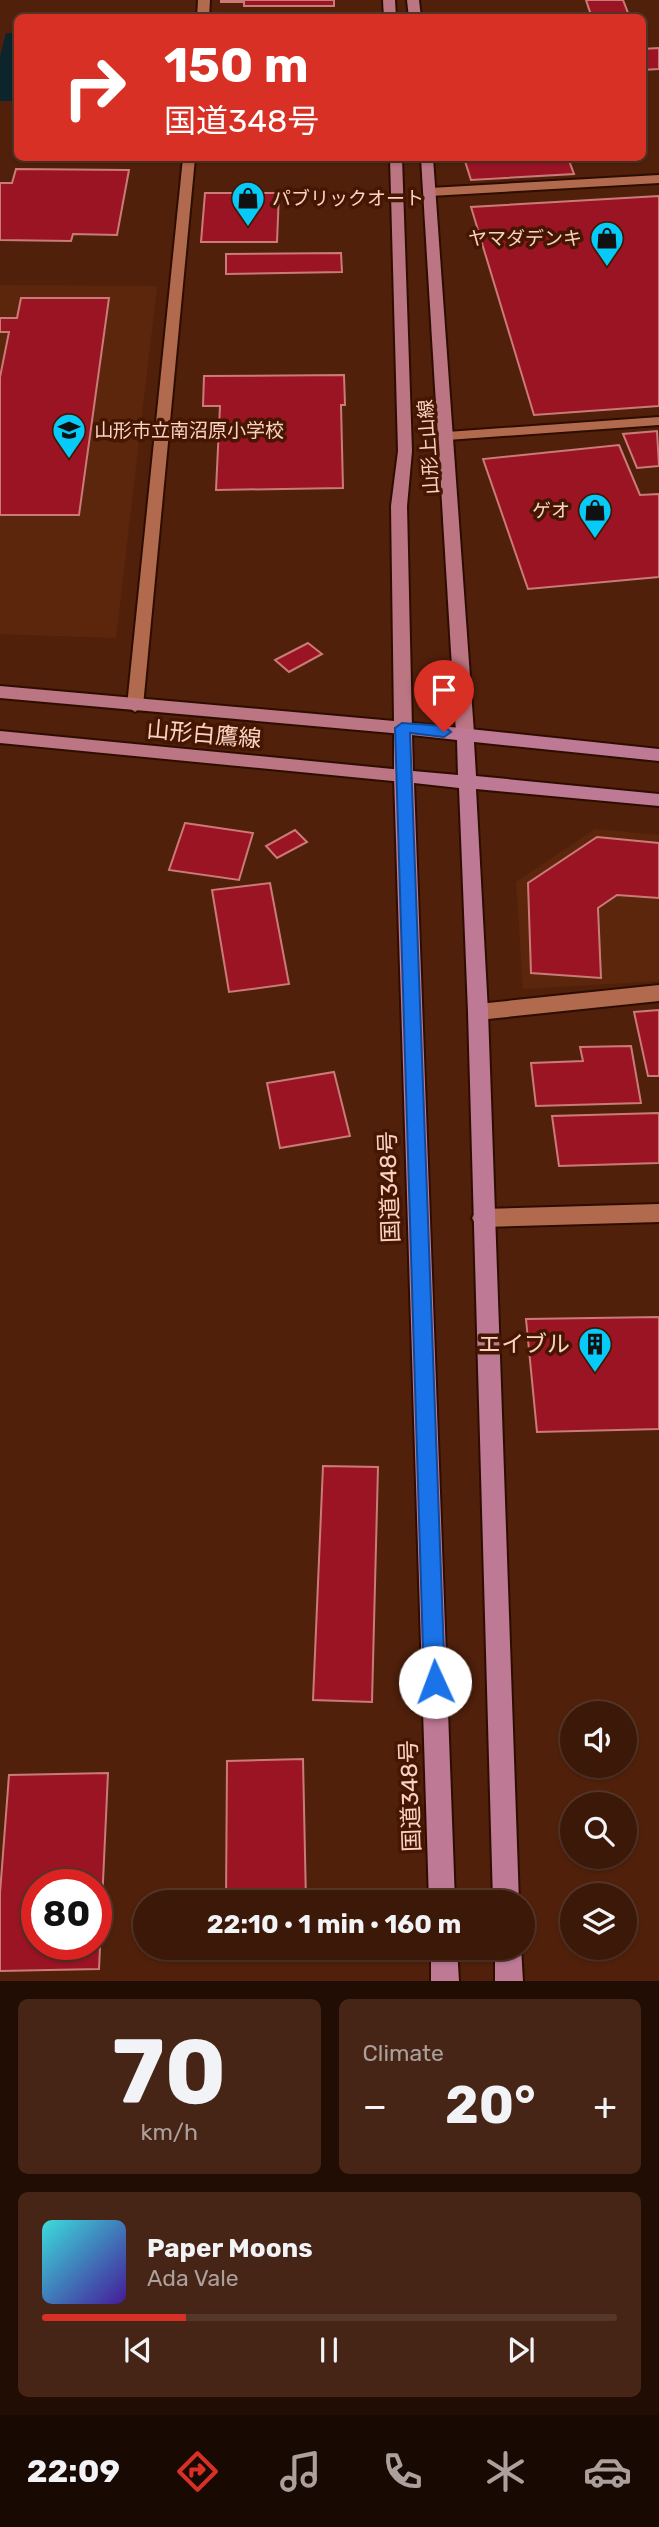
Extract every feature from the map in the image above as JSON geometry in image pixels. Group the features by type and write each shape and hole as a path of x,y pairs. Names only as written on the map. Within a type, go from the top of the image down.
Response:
{"highway":[{"path":"402,728 659,755"},
{"name":"国道348号","path":"402,728 442,1890"},
{"path":"465,733 478,1012 506,1890"},
{"path":"403,776 659,800"},
{"path":"444,1960 445,1981"},
{"path":"508,1960 509,1981"}],"main road":[{"name":"山形上山線","path":"396,161 405,451 399,506 402,728"},
{"name":"山形上山線","path":"427,161 465,733"},
{"name":"山形白鷹線","path":"0,692 402,728"},
{"name":"山形白鷹線","path":"0,737 403,776"}],"lane":[{"path":"135,706 189,161"},
{"path":"430,192 659,179"},
{"path":"447,436 659,421"},
{"path":"478,1012 659,993"},
{"path":"483,1218 659,1213"}],"shaded area":[{"name":"山形市立南沼原小学校","path":"0,285 157,286 116,638 0,634"},
{"path":"595,829 659,835 659,981 523,989 516,882"}],"water":[{"path":"6,33 14,33 14,101 0,101 0,56"}],"building":[{"path":"221,0 334,0 334,6 244,6 244,2"},
{"path":"586,0 623,0 628,14 591,14"},
{"path":"659,48 659,69 646,70 646,49"},
{"path":"465,161 569,161 574,174 471,180"},
{"path":"16,169 129,170 117,235 73,234 71,241 0,240 0,183 12,183"},
{"path":"205,193 279,193 277,242 201,242"},
{"path":"659,196 659,406 534,415 471,207"},
{"path":"341,253 342,272 226,274 226,254"},
{"path":"21,298 109,298 79,515 0,515 0,377 9,332 0,332 0,318 17,318"},
{"path":"344,375 345,405 341,405 343,488 216,490 220,406 203,406 204,376"},
{"path":"657,431 659,466 637,468 623,434"},
{"path":"619,445 640,495 659,494 659,577 528,589 483,459"},
{"path":"308,643 322,654 289,672 275,660"},
{"path":"185,823 253,833 239,880 169,870"},
{"path":"295,830 307,842 277,858 266,846"},
{"path":"597,837 659,843 659,898 617,895 598,908 601,978 531,973 528,883"},
{"path":"270,883 289,984 229,992 212,890"},
{"path":"659,1010 659,1076 648,1076 634,1012"},
{"path":"631,1046 641,1103 536,1106 531,1063 583,1061 580,1047"},
{"path":"334,1072 350,1136 280,1148 267,1083"},
{"path":"659,1113 659,1163 559,1166 552,1116"},
{"name":"エイブル","path":"659,1317 659,1429 537,1432 526,1319"},
{"path":"323,1466 378,1467 372,1702 313,1700"},
{"path":"303,1759 306,1890 226,1890 227,1761"},
{"path":"108,1773 104,1869 21,1869 21,1960 99,1960 99,1969 0,1971 0,1893 9,1775"}],"place":[{"name":"パブリックオート","path":"248,228"},
{"name":"ヤマダデンキ","path":"607,268"},
{"name":"山形市立南沼原小学校","path":"69,460"},
{"name":"ゲオ","path":"595,540"},
{"name":"エイブル","path":"595,1374"}],"route":[{"path":"435,1682 402,728 444,732"}]}
